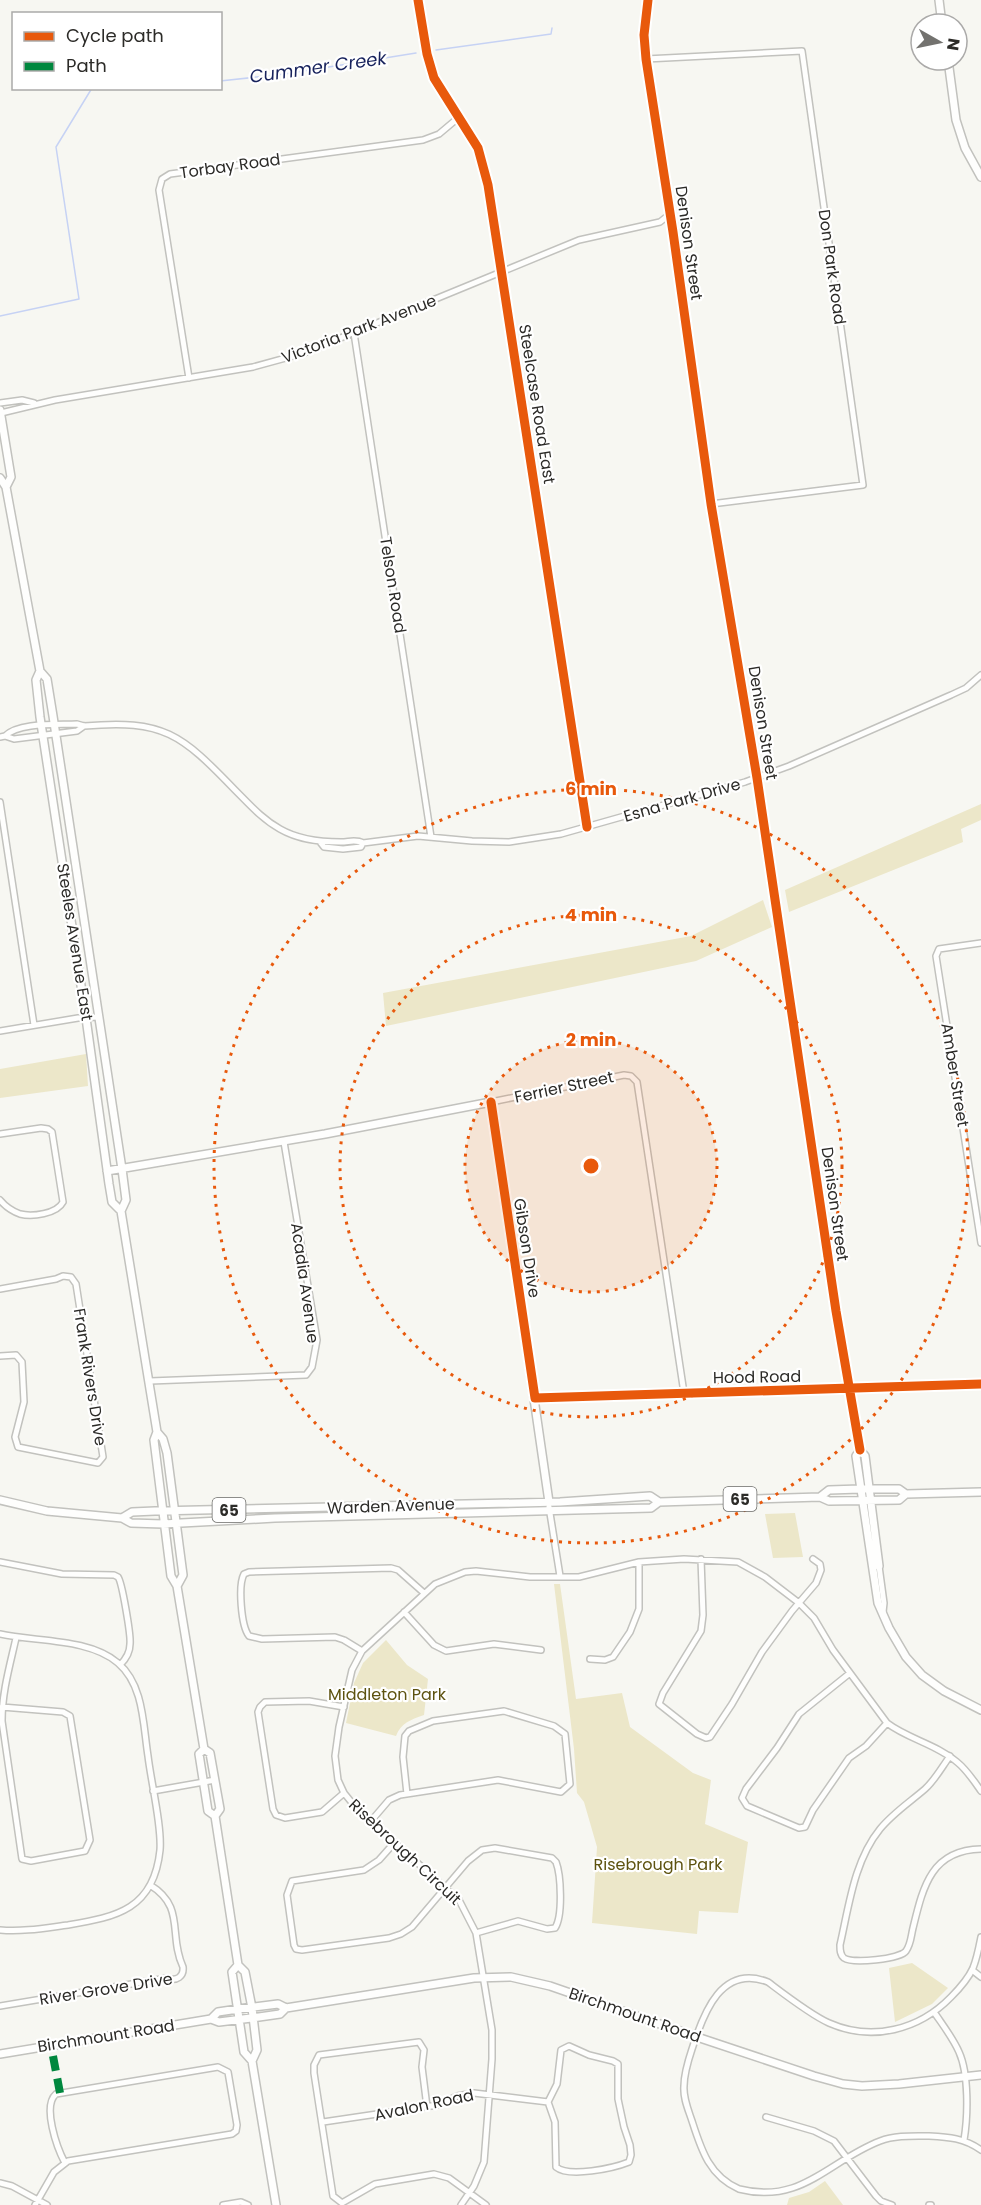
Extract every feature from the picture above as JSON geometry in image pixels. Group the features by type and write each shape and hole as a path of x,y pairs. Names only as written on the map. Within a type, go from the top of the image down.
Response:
{"main road":[{"path":"950,72 956,120 965,148 981,177"},
{"name":"Steeles Avenue East","path":"0,412 11,477 6,486"},
{"name":"Steeles Avenue East","path":"0,478 6,486 40,671 47,679 56,733 122,1169 126,1200 121,1211 157,1432 154,1440 161,1511 171,1576 177,1586 204,1749 210,1753 215,1780 220,1809 214,1816"},
{"name":"Steeles Avenue East","path":"40,671 36,680 43,734 107,1171 112,1202 121,1211"},
{"name":"Ferrier Street","path":"107,1171 284,1142 491,1102"},
{"name":"Gibson Drive","path":"491,1102 549,1502"},
{"name":"Steeles Avenue East","path":"157,1432 163,1438 167,1453 175,1511 183,1575 177,1586"},
{"name":"Denison Street","path":"879,1566 865,1456 860,1450 856,1456 861,1501 878,1603 896,1642 922,1676 944,1691 981,1710"},
{"name":"Warden Avenue","path":"820,1497 829,1490 860,1489 899,1489 906,1494 981,1492"},
{"name":"Warden Avenue","path":"0,1500 47,1511 122,1518 131,1523 163,1524 651,1508 659,1502 820,1497 829,1501 899,1500 906,1494"},
{"name":"Warden Avenue","path":"122,1518 132,1512 549,1502 650,1496 659,1502"},
{"path":"448,1513 453,1503"},
{"name":"Steeles Avenue East","path":"204,1749 199,1754 208,1811 214,1816 238,1965 245,1972 252,2008 257,2050 252,2061"},
{"name":"Steeles Avenue East","path":"238,1965 232,1972 244,2052 252,2061 276,2205"},
{"name":"Birchmount Road","path":"211,2019 218,2012 238,2009 278,2004 286,2008 483,1977 512,1977 536,1982 843,2084 862,2086 899,2084 981,2075"},
{"name":"Birchmount Road","path":"0,2054 211,2019 219,2022 280,2014 286,2008"}],"street":[{"name":"Steelcase Road East","path":"418,0 426,54 434,78 472,138 483,163 502,273 586,827"},
{"name":"Denison Street","path":"648,0 644,35 646,59 711,504 757,778 860,1450"},
{"name":"Don Park Road","path":"646,59 801,51 802,57 863,486 711,504"},
{"name":"Torbay Road","path":"189,378 159,190 162,179 170,174 423,140 439,134 458,118"},
{"name":"Victoria Park Avenue","path":"0,412 24,409 36,403 253,367 289,357 354,333 579,240 660,222 670,214"},
{"name":"Telson Road","path":"354,333 431,837"},
{"name":"Victoria Park Avenue","path":"0,403 22,400 36,403"},
{"name":"Esna Park Drive","path":"3,736 12,730 77,723 84,726 132,724 147,726 173,736 195,750 256,812 291,834 321,842 325,840 363,843 391,838 431,837 509,842 586,827 757,778 951,695 966,688 981,675"},
{"name":"Esna Park Drive","path":"3,736 14,739 77,731 84,726"},
{"path":"0,802 34,1025"},
{"name":"Amber Street","path":"981,943 939,949 936,956 981,1243"},
{"path":"0,1031 99,1017"},
{"name":"Ferrier Street","path":"491,1102 624,1075 631,1076 637,1082 684,1394"},
{"path":"0,1134 41,1128 52,1132 63,1202 56,1210 29,1215 17,1213 0,1200"},
{"name":"Acadia Avenue","path":"150,1381 306,1375 312,1366 317,1340 284,1142"},
{"name":"Frank Rivers Drive","path":"0,1289 63,1276 71,1277 76,1284 103,1457 98,1464 18,1447 15,1437 24,1402 22,1362 16,1355 0,1356"},
{"name":"Hood Road","path":"535,1398 849,1390 981,1384"},
{"path":"549,1502 560,1576"},
{"path":"701,1559 704,1615 701,1631 659,1700 662,1708 701,1737 706,1738 710,1737 732,1704 762,1653 820,1576 820,1564 813,1559"},
{"name":"Risebrough Circuit","path":"461,2205 470,2193 484,2163 492,2059 492,2030 476,1932 463,1905 447,1887 357,1809 344,1793 338,1780 335,1756 352,1670 362,1651 424,1593 445,1579 476,1571 517,1577 587,1576 639,1562 701,1559 738,1562 765,1577 799,1603 819,1624 833,1650 887,1723 950,1756 967,1771 981,1791"},
{"path":"0,1562 62,1574 118,1577 123,1587 130,1642 128,1654 120,1665"},
{"path":"590,1659 605,1660 613,1657 630,1632 639,1609 639,1562"},
{"name":"Denison Street","path":"879,1566 883,1612"},
{"path":"362,1651 334,1637 262,1639 249,1636 244,1627 240,1588 244,1574 391,1568 398,1570 424,1593"},
{"path":"404,1612 434,1645 446,1651 494,1644 541,1650"},
{"path":"0,1634 86,1647 101,1652 120,1665 133,1683 140,1702 160,1842 156,1868 150,1885 130,1907 108,1918 42,1929 0,1930"},
{"path":"2,1707 63,1712 70,1716 90,1840 86,1851 31,1861 22,1859 2,1721 2,1707 16,1638"},
{"path":"850,1673 799,1714 777,1748 746,1788 742,1798 747,1806 798,1828 805,1827 813,1810 849,1758 866,1746 887,1723"},
{"path":"344,1707 309,1701 266,1702 262,1704 258,1712 273,1809 276,1815 285,1818 322,1812 344,1793"},
{"path":"371,1821 389,1800 407,1794 498,1780 561,1792 570,1784 565,1734 554,1726 504,1711 433,1721 409,1731 405,1736 403,1757 407,1794"},
{"path":"950,1756 926,1788 897,1811 871,1841 856,1877 840,1945 842,1956 845,1959 858,1960 895,1957 905,1953 932,1870 946,1858 958,1852 981,1849"},
{"path":"153,1791 215,1780"},
{"path":"395,1842 379,1860 364,1870 292,1881 287,1898 296,1949 333,1946 401,1934 412,1927 468,1861 482,1850 495,1848 511,1850 552,1858 556,1862 560,1903 559,1921 555,1928 547,1929 518,1921 476,1932"},
{"name":"River Grove Drive","path":"0,2006 167,1978 172,1980 179,1978 183,1973 183,1966 171,1907 165,1896 150,1885"},
{"path":"981,1937 972,1970 958,1989 921,2021 900,2029 879,2032 842,2028 817,2017 768,1982 760,1979 743,1980 723,1988 709,2003 685,2076 685,2098 702,2153 722,2179 737,2189 755,2195 787,2196 814,2185 836,2170 847,2158 889,2138 945,2137 964,2140 981,2150"},
{"path":"972,1970 981,1977"},
{"path":"934,2012 958,2049 962,2060 967,2120 964,2140"},
{"path":"427,2108 422,2067 424,2049 419,2042 323,2054 316,2059 314,2065 333,2196 342,2203 375,2184 434,2174 449,2178 486,2205"},
{"path":"569,2046 589,2055 616,2062 619,2068 618,2090 621,2115 631,2155 629,2162 589,2171 558,2170 554,2162 555,2122 548,2102 557,2084 560,2055 564,2047 569,2046"},
{"path":"36,2202 54,2172 65,2163 232,2134 237,2125 228,2072 218,2067 56,2094 50,2100 49,2107 56,2144 65,2163"},
{"name":"Avalon Road","path":"322,2122 438,2106 465,2094 548,2102"},
{"path":"766,2117 814,2131 834,2141 876,2196 881,2201 892,2205"},
{"path":"0,2184 12,2186 36,2202 47,2205"},
{"path":"223,2205 241,2202 248,2205"}],"green space":[{"path":"981,804 981,820 961,829 963,842 789,912 785,890"},
{"path":"763,900 772,927 696,961 386,1026 383,993 691,936"},
{"path":"86,1054 88,1086 0,1098 0,1069"},
{"path":"795,1513 803,1557 773,1558 765,1514"},
{"name":"Risebrough Park","path":"554,1584 560,1584 576,1699 622,1693 630,1727 693,1773 711,1780 705,1824 748,1842 738,1913 699,1911 697,1934 592,1923 597,1847 584,1802 577,1793 574,1749"},
{"name":"Middleton Park","path":"386,1640 407,1665 428,1679 424,1715 407,1722 396,1736 346,1723 354,1683 363,1663"},
{"path":"912,1963 948,1988 932,2004 895,2022 889,1968"},
{"path":"825,2181 843,2205 787,2205 789,2198 809,2192"}],"waterway":[{"name":"Cummer Creek","path":"436,50 551,34 552,28"},
{"name":"Cummer Creek","path":"222,81 285,74 416,53"},
{"name":"Cummer Creek","path":"0,316 79,299 56,147 91,90"}],"marked path":[{"path":"53,2056 60,2093"}],"cycle path":[{"path":"418,0 427,54 434,78 478,148 488,185 587,827"},
{"path":"648,0 644,35 646,59 711,504 757,778 836,1311 860,1450"},
{"path":"491,1102 535,1398 981,1384"}]}
